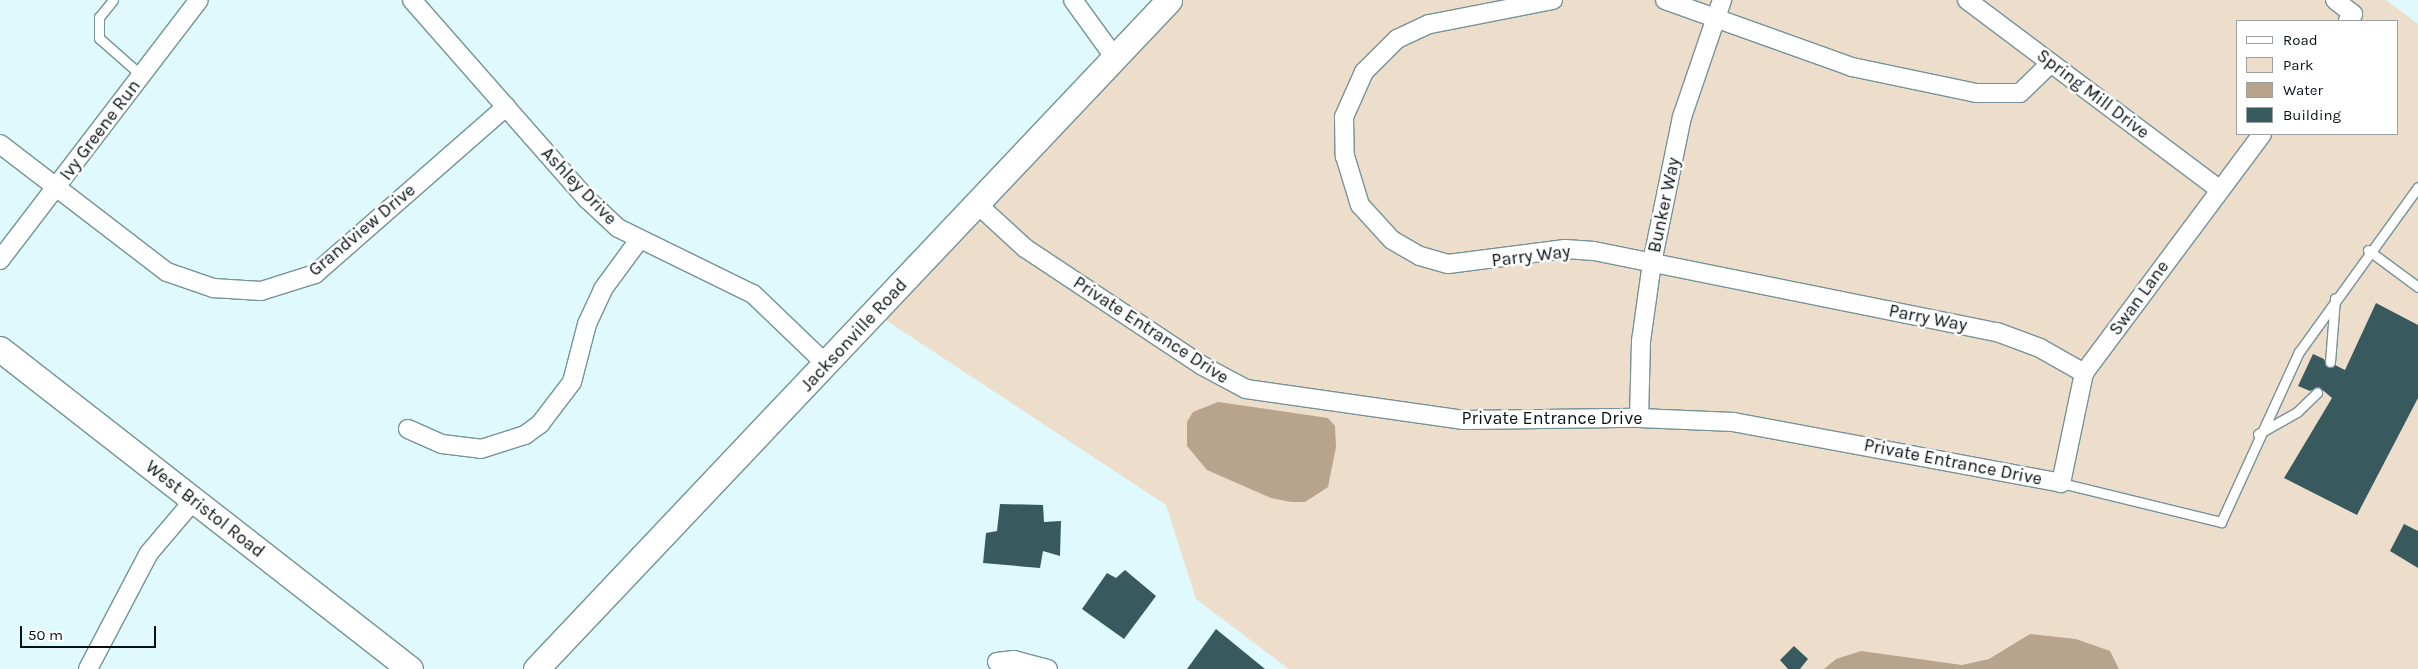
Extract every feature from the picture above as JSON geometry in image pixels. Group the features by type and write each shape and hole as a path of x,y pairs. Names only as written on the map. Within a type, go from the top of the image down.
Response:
{"main road":[{"name":"Jacksonville Road","path":"536,669 1169,0"},
{"name":"West Bristol Road","path":"0,349 410,669"}],"street":[{"name":"Ivy Greene Run","path":"0,260 57,188 199,0"},
{"name":"Ashley Drive","path":"412,0 587,199 639,240 753,294 826,364"},
{"path":"1073,0 1115,58"},
{"name":"Parry Way","path":"1553,0 1429,24 1396,39 1378,54 1351,94 1344,116 1342,137 1351,186 1374,223 1392,240 1420,256 1448,264 1565,249 1652,263 1997,332 2040,348 2084,373"},
{"path":"1664,0 1852,66 1976,93 2020,93 2051,63"},
{"name":"Bunker Way","path":"1639,418 1641,341 1652,263 1682,117 1722,0"},
{"name":"Spring Mill Drive","path":"1967,0 2220,188"},
{"path":"2334,0 2351,18"},
{"name":"Grandview Drive","path":"0,144 181,280 228,291 262,291 315,274 506,107"},
{"name":"Swan Lane","path":"2062,483 2084,373 2261,135"},
{"name":"Private Entrance Drive","path":"977,204 1025,248 1201,365 1246,389 1464,420 1639,418 1788,430 2062,483"},
{"path":"408,429 442,444 481,449 525,435 540,424 572,382 595,307 639,240"},
{"path":"88,669 150,553 194,500"},
{"path":"997,662 1014,660 1048,669"}],"lane":[{"path":"114,0 99,17 99,38 141,75"},
{"path":"2062,483 2221,522 2258,434 2299,352 2335,296 2418,186"},
{"path":"2368,250 2418,287"},
{"path":"2330,362 2335,296"},
{"path":"2258,434 2297,412 2317,393"}],"green space":[{"path":"1170,0 2386,0 2418,24 2418,669 1289,669 1196,599 1166,505 875,313"}],"water":[{"path":"1218,402 1328,418 1335,426 1336,447 1328,487 1305,502 1291,502 1271,498 1207,470 1187,446 1187,422 1193,412"},
{"path":"2030,634 2076,639 2110,651 2119,669 1824,669 1836,659 1861,651 1962,665 1989,659"}],"building":[{"path":"2376,303 2418,325 2418,398 2357,515 2284,478 2332,398 2319,387 2310,391 2298,386 2313,354 2324,359 2327,367 2335,365 2345,370"},
{"path":"1000,504 1043,505 1044,522 1061,521 1060,556 1043,551 1040,568 983,563 986,533 997,531"},
{"path":"2404,524 2418,531 2418,568 2390,551"},
{"path":"1125,570 1156,596 1124,639 1082,609 1107,573 1116,578"},
{"path":"1216,629 1265,669 1187,669"},
{"path":"1794,646 1808,659 1800,669 1788,669 1780,660"}]}
